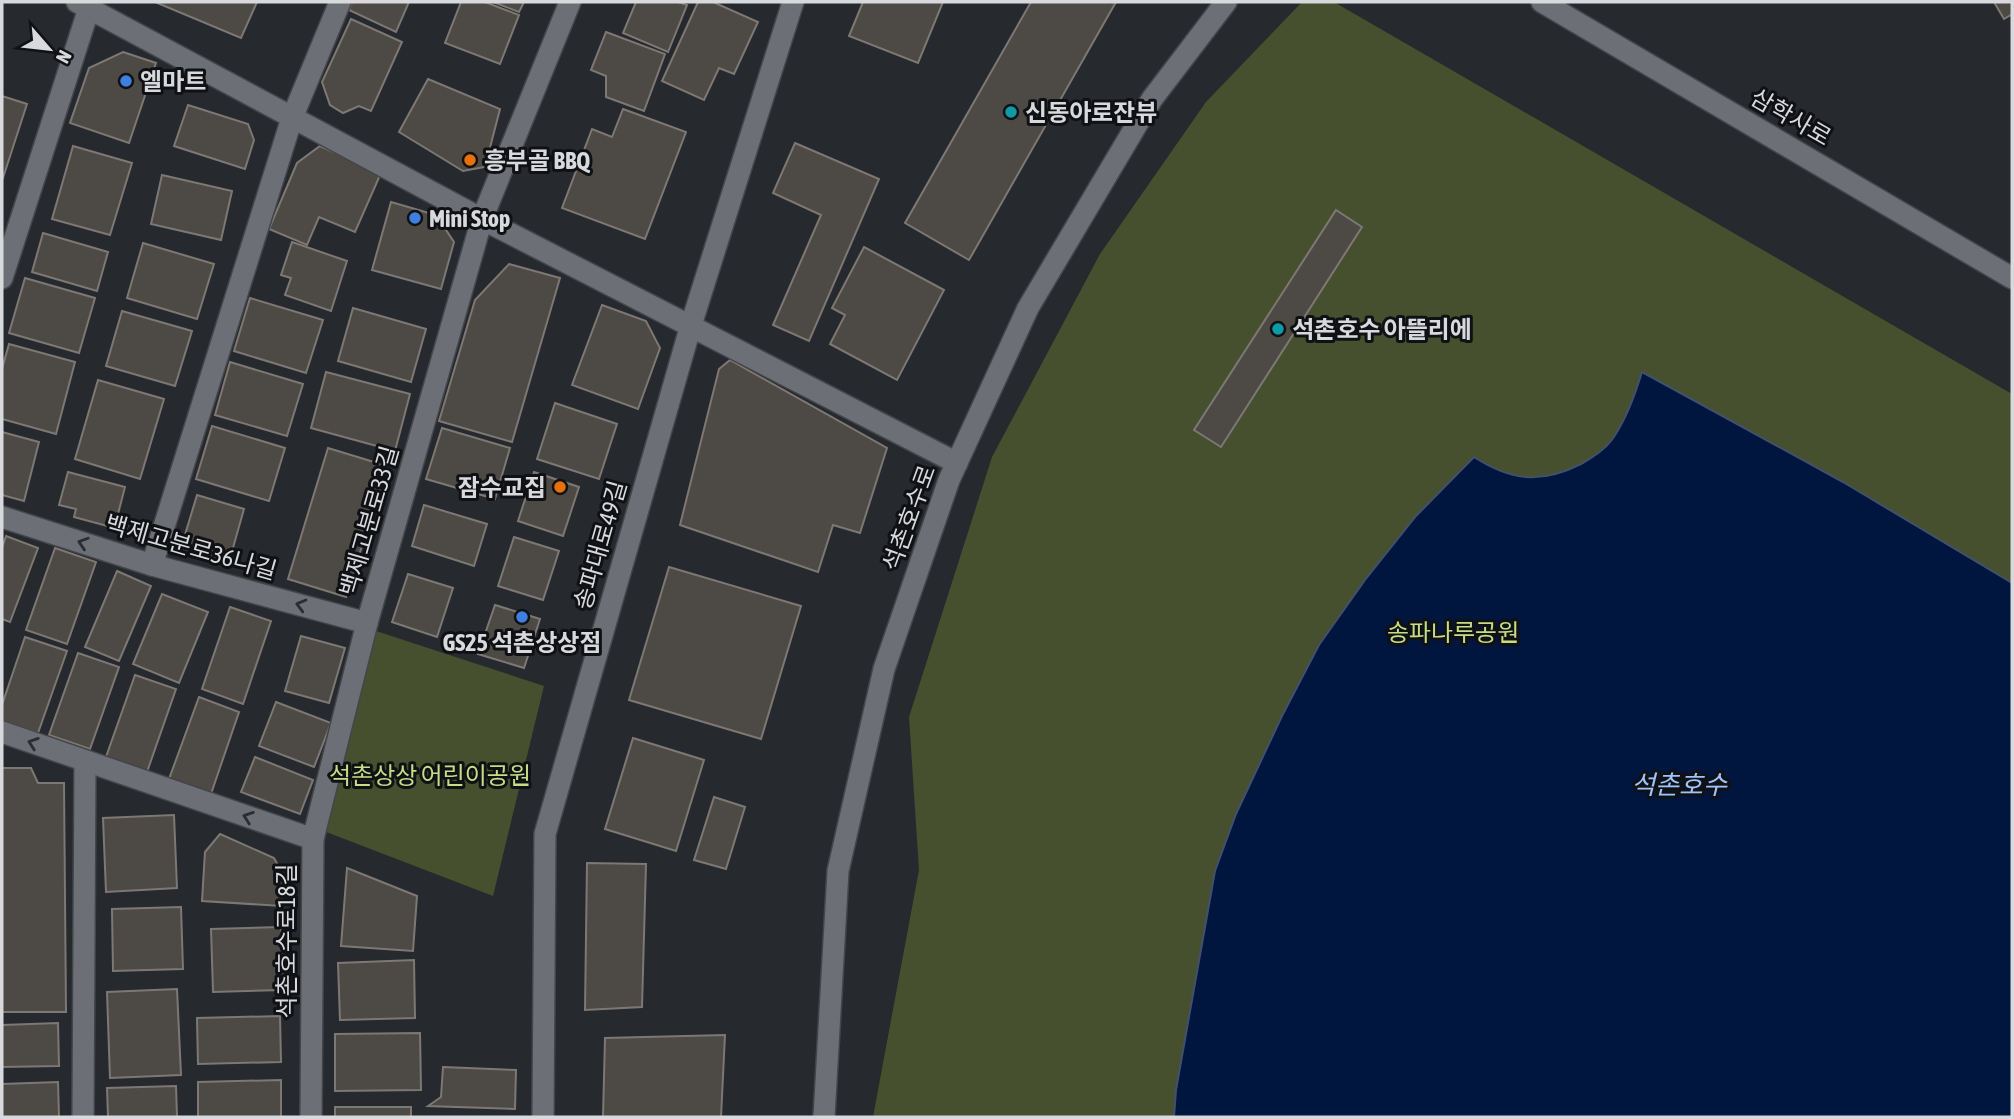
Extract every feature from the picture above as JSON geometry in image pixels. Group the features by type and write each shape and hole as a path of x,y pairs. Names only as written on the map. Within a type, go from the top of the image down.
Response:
{"street":[{"path":"152,565 292,118 340,2"},
{"name":"백제고분로33길","path":"313,839 367,623 482,219 570,2"},
{"name":"송파대로49길","path":"543,1117 545,834 691,325 793,2"},
{"name":"석촌호수로","path":"824,1117 838,871 884,669 957,463 1035,296 1152,99 1226,2"},
{"name":"삼학사로","path":"1542,2 2012,278"},
{"path":"2,278 86,4 482,219 957,463"},
{"name":"백제고분로36나길","path":"2,517 152,565 367,623"},
{"name":"석촌호수로18길","path":"2,732 313,839 311,1117"},
{"path":"83,1117 85,761"}],"green space":[{"name":"송파나루공원","path":"1302,2 1334,2 2012,394 2012,1117 873,1117 919,870 909,717 992,457 1100,254 1206,102"},
{"name":"석촌상상 어린이공원","path":"376,631 544,686 493,896 321,830"}],"water":[{"name":"석촌호수","path":"1642,372 1843,482 2012,583 2012,1117 1174,1117 1176,1090 1215,871 1236,814 1319,645 1365,580 1416,516 1474,457 1501,471 1526,477 1553,475 1581,464 1611,441 1630,408"}],"building":[{"path":"155,2 257,2 241,38"},
{"path":"352,2 409,2 396,32 349,10"},
{"path":"461,2 485,2 519,15 500,64 445,43"},
{"path":"493,2 524,2 519,12"},
{"path":"636,2 678,2 687,5 668,52 623,33"},
{"path":"698,2 713,2 758,22 734,74 719,68 704,100 662,81"},
{"path":"863,2 943,2 918,63 849,36"},
{"name":"신동아로잔뷰","path":"1031,2 1116,2 969,260 905,223"},
{"path":"1994,2 2012,2 2012,17 2011,15 2004,19"},
{"path":"351,19 402,42 371,111 359,106 343,113 330,105 322,82"},
{"path":"606,32 665,54 644,111 606,97 606,76 591,70"},
{"path":"123,52 156,63 129,143 70,123 89,68"},
{"path":"428,79 500,109 485,167 463,171 399,132"},
{"path":"2,96 27,104 2,181"},
{"path":"188,105 248,124 254,140 245,169 174,146"},
{"path":"623,109 686,132 645,239 562,208 592,129 612,137"},
{"path":"795,143 879,179 809,341 773,325 821,215 773,193"},
{"path":"73,146 132,163 110,235 52,219"},
{"path":"320,146 381,173 355,232 319,217 307,245 269,229 297,163"},
{"path":"162,175 232,191 221,240 151,224"},
{"path":"391,202 436,215 454,242 441,289 372,270"},
{"name":"석촌호수 아뜰리에","path":"1336,210 1362,227 1221,447 1194,430"},
{"path":"43,233 108,252 97,291 32,272"},
{"path":"292,242 347,261 331,311 285,295 291,278 281,275"},
{"path":"143,243 214,264 197,319 127,298"},
{"path":"864,247 944,290 897,380 830,344 845,315 832,308"},
{"path":"509,264 560,278 512,442 439,421 475,300"},
{"path":"25,278 95,298 79,353 9,333"},
{"path":"250,298 323,320 306,373 234,351"},
{"path":"602,305 646,321 660,348 638,409 572,385"},
{"path":"353,308 426,329 411,382 338,361"},
{"path":"122,311 192,331 175,386 106,366"},
{"path":"9,344 75,362 56,434 2,419 2,369"},
{"path":"730,360 887,448 860,533 833,525 818,572 680,525 719,369"},
{"path":"230,362 303,384 287,436 215,415"},
{"path":"326,372 410,394 395,451 311,428"},
{"path":"98,380 164,399 140,479 75,459"},
{"path":"555,403 617,424 599,479 537,459"},
{"path":"212,426 285,448 269,501 196,479"},
{"path":"442,428 510,448 495,499 426,479"},
{"path":"2,432 39,442 24,501 2,495"},
{"path":"328,448 387,466 346,597 288,579"},
{"path":"68,472 125,487 118,514 130,518 126,531 74,517 76,509 59,505"},
{"path":"534,472 579,487 563,536 518,521"},
{"path":"197,495 244,509 229,562 181,548"},
{"path":"424,505 487,524 474,566 412,546"},
{"path":"6,536 38,548 10,622 2,619 2,548"},
{"path":"514,537 559,551 543,600 498,586"},
{"path":"55,548 96,562 67,644 26,630"},
{"path":"669,567 801,606 761,739 629,700"},
{"path":"117,571 151,586 119,661 85,647"},
{"path":"408,574 453,588 437,637 392,622"},
{"path":"162,594 208,612 179,683 133,664"},
{"path":"495,605 540,619 524,668 478,654"},
{"path":"230,607 271,621 243,704 202,689"},
{"path":"301,636 345,648 329,703 285,691"},
{"path":"25,637 67,651 38,733 2,721 2,705"},
{"path":"78,653 119,667 90,749 49,735"},
{"path":"135,675 176,689 147,772 106,757"},
{"path":"199,697 239,712 211,794 169,779"},
{"path":"276,702 331,723 314,767 259,746"},
{"path":"633,738 704,760 676,851 605,829"},
{"path":"255,757 313,780 300,814 241,792"},
{"path":"2,768 31,768 38,783 64,783 66,1012 2,1012"},
{"path":"714,797 745,807 726,869 694,860"},
{"path":"174,815 177,888 106,892 103,818"},
{"path":"220,834 274,858 283,874 282,906 202,901 205,852"},
{"path":"587,863 646,864 642,1007 585,1010"},
{"path":"347,868 417,896 413,951 341,946"},
{"path":"181,907 183,969 113,971 112,909"},
{"path":"281,927 283,990 213,992 211,929"},
{"path":"414,960 415,1018 340,1020 338,963"},
{"path":"177,989 181,1075 110,1078 107,992"},
{"path":"280,1016 281,1062 198,1064 197,1018"},
{"path":"58,1023 59,1066 2,1067 2,1025"},
{"path":"420,1033 421,1090 335,1091 335,1034"},
{"path":"725,1035 721,1117 603,1117 605,1038"},
{"path":"443,1067 516,1070 515,1109 428,1106 441,1097"},
{"path":"281,1080 281,1117 198,1117 198,1082"},
{"path":"58,1082 59,1117 2,1117 2,1084"},
{"path":"176,1086 177,1117 108,1117 107,1088"},
{"path":"335,1107 411,1107 411,1117 335,1117"}],"place":[{"name":"엘마트","path":"126,81"},
{"name":"신동아로잔뷰","path":"1011,112"},
{"name":"흥부골 BBQ","path":"470,160"},
{"name":"Mini Stop","path":"415,218"},
{"name":"석촌호수 아뜰리에","path":"1278,329"},
{"name":"잠수교집","path":"560,487"},
{"name":"GS25 석촌상상점","path":"522,617"}]}
